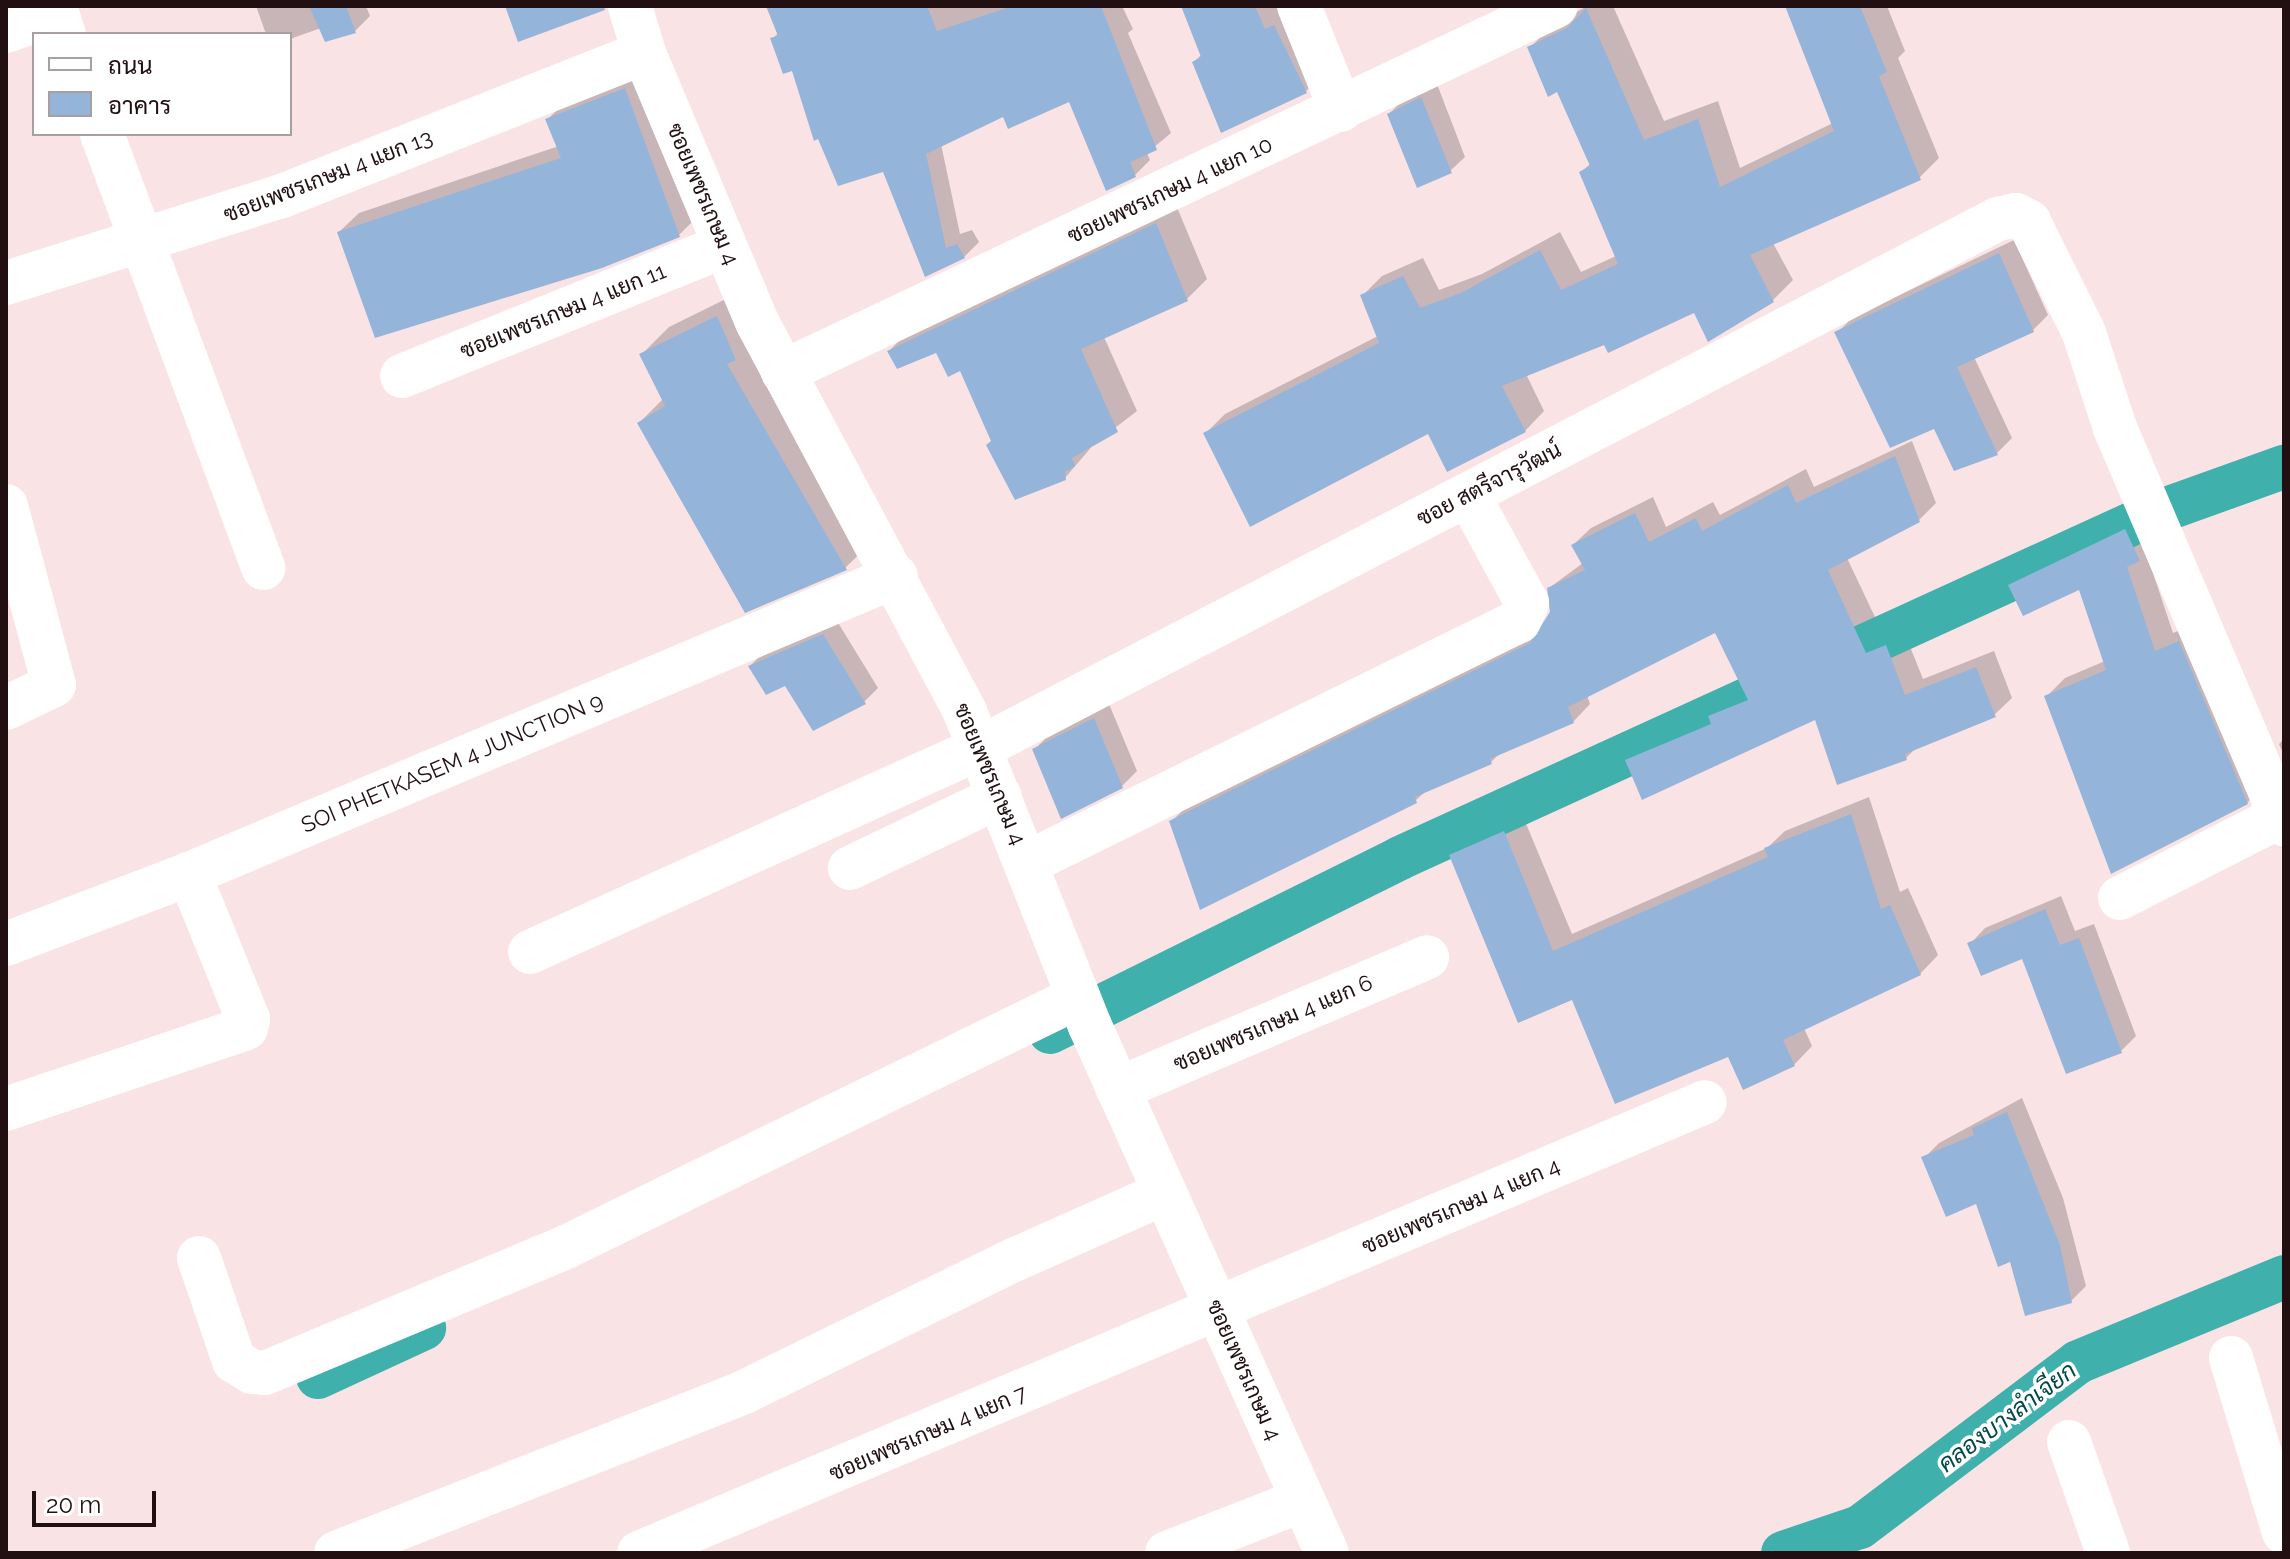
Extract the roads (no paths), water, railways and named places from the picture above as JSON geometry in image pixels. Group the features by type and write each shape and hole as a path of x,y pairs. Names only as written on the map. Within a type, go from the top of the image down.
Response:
{"street":[{"path":"1299,6 1341,110"},
{"name":"ซอยเพชรเกษม 4 แยก 10","path":"783,372 1556,6"},
{"path":"6,31 57,13 63,32"},
{"name":"ซอยเพชรเกษม 4 แยก 13","path":"6,283 143,243 282,196 640,20"},
{"name":"ซอยเพชรเกษม 4","path":"640,20 724,246 783,372 896,576 980,748 1083,1009 1327,1553"},
{"path":"103,136 263,568"},
{"name":"ซอย สตรีจารุวัฒน์","path":"530,952 980,748 1998,219 2016,215 2029,222 2084,333 2167,549 2282,820"},
{"name":"ซอยเพชรเกษม 4 แยก 11","path":"402,376 724,246"},
{"path":"1027,863 1519,621 1527,603 1468,495"},
{"path":"6,506 54,685 6,708"},
{"name":"SOI PHETKASEM 4 JUNCTION 9","path":"6,944 189,874 896,576"},
{"path":"850,868 1000,796"},
{"path":"2120,898 2282,820"},
{"path":"6,1109 246,1028 248,1019 189,874"},
{"name":"ซอยเพชรเกษม 4 แยก 6","path":"1118,1089 1427,957"},
{"path":"199,1258 234,1361 252,1372 265,1373 566,1247 1083,1009"},
{"name":"ซอยเพชรเกษม 4 แยก 4","path":"1217,1310 1705,1102"},
{"path":"336,1553 744,1392 1016,1259 1164,1193"},
{"name":"ซอยเพชรเกษม 4 แยก 7","path":"639,1553 1217,1310"},
{"path":"2231,1358 2284,1532"},
{"path":"2069,1442 2108,1553"},
{"path":"1167,1553 1303,1500"}],"waterway":[{"path":"1050,1032 1400,858 2158,512 2284,467"},
{"name":"คลองบางลำเจียก","path":"1783,1553 1860,1527 2078,1362 2284,1277"},
{"path":"318,1377 424,1328"}]}
